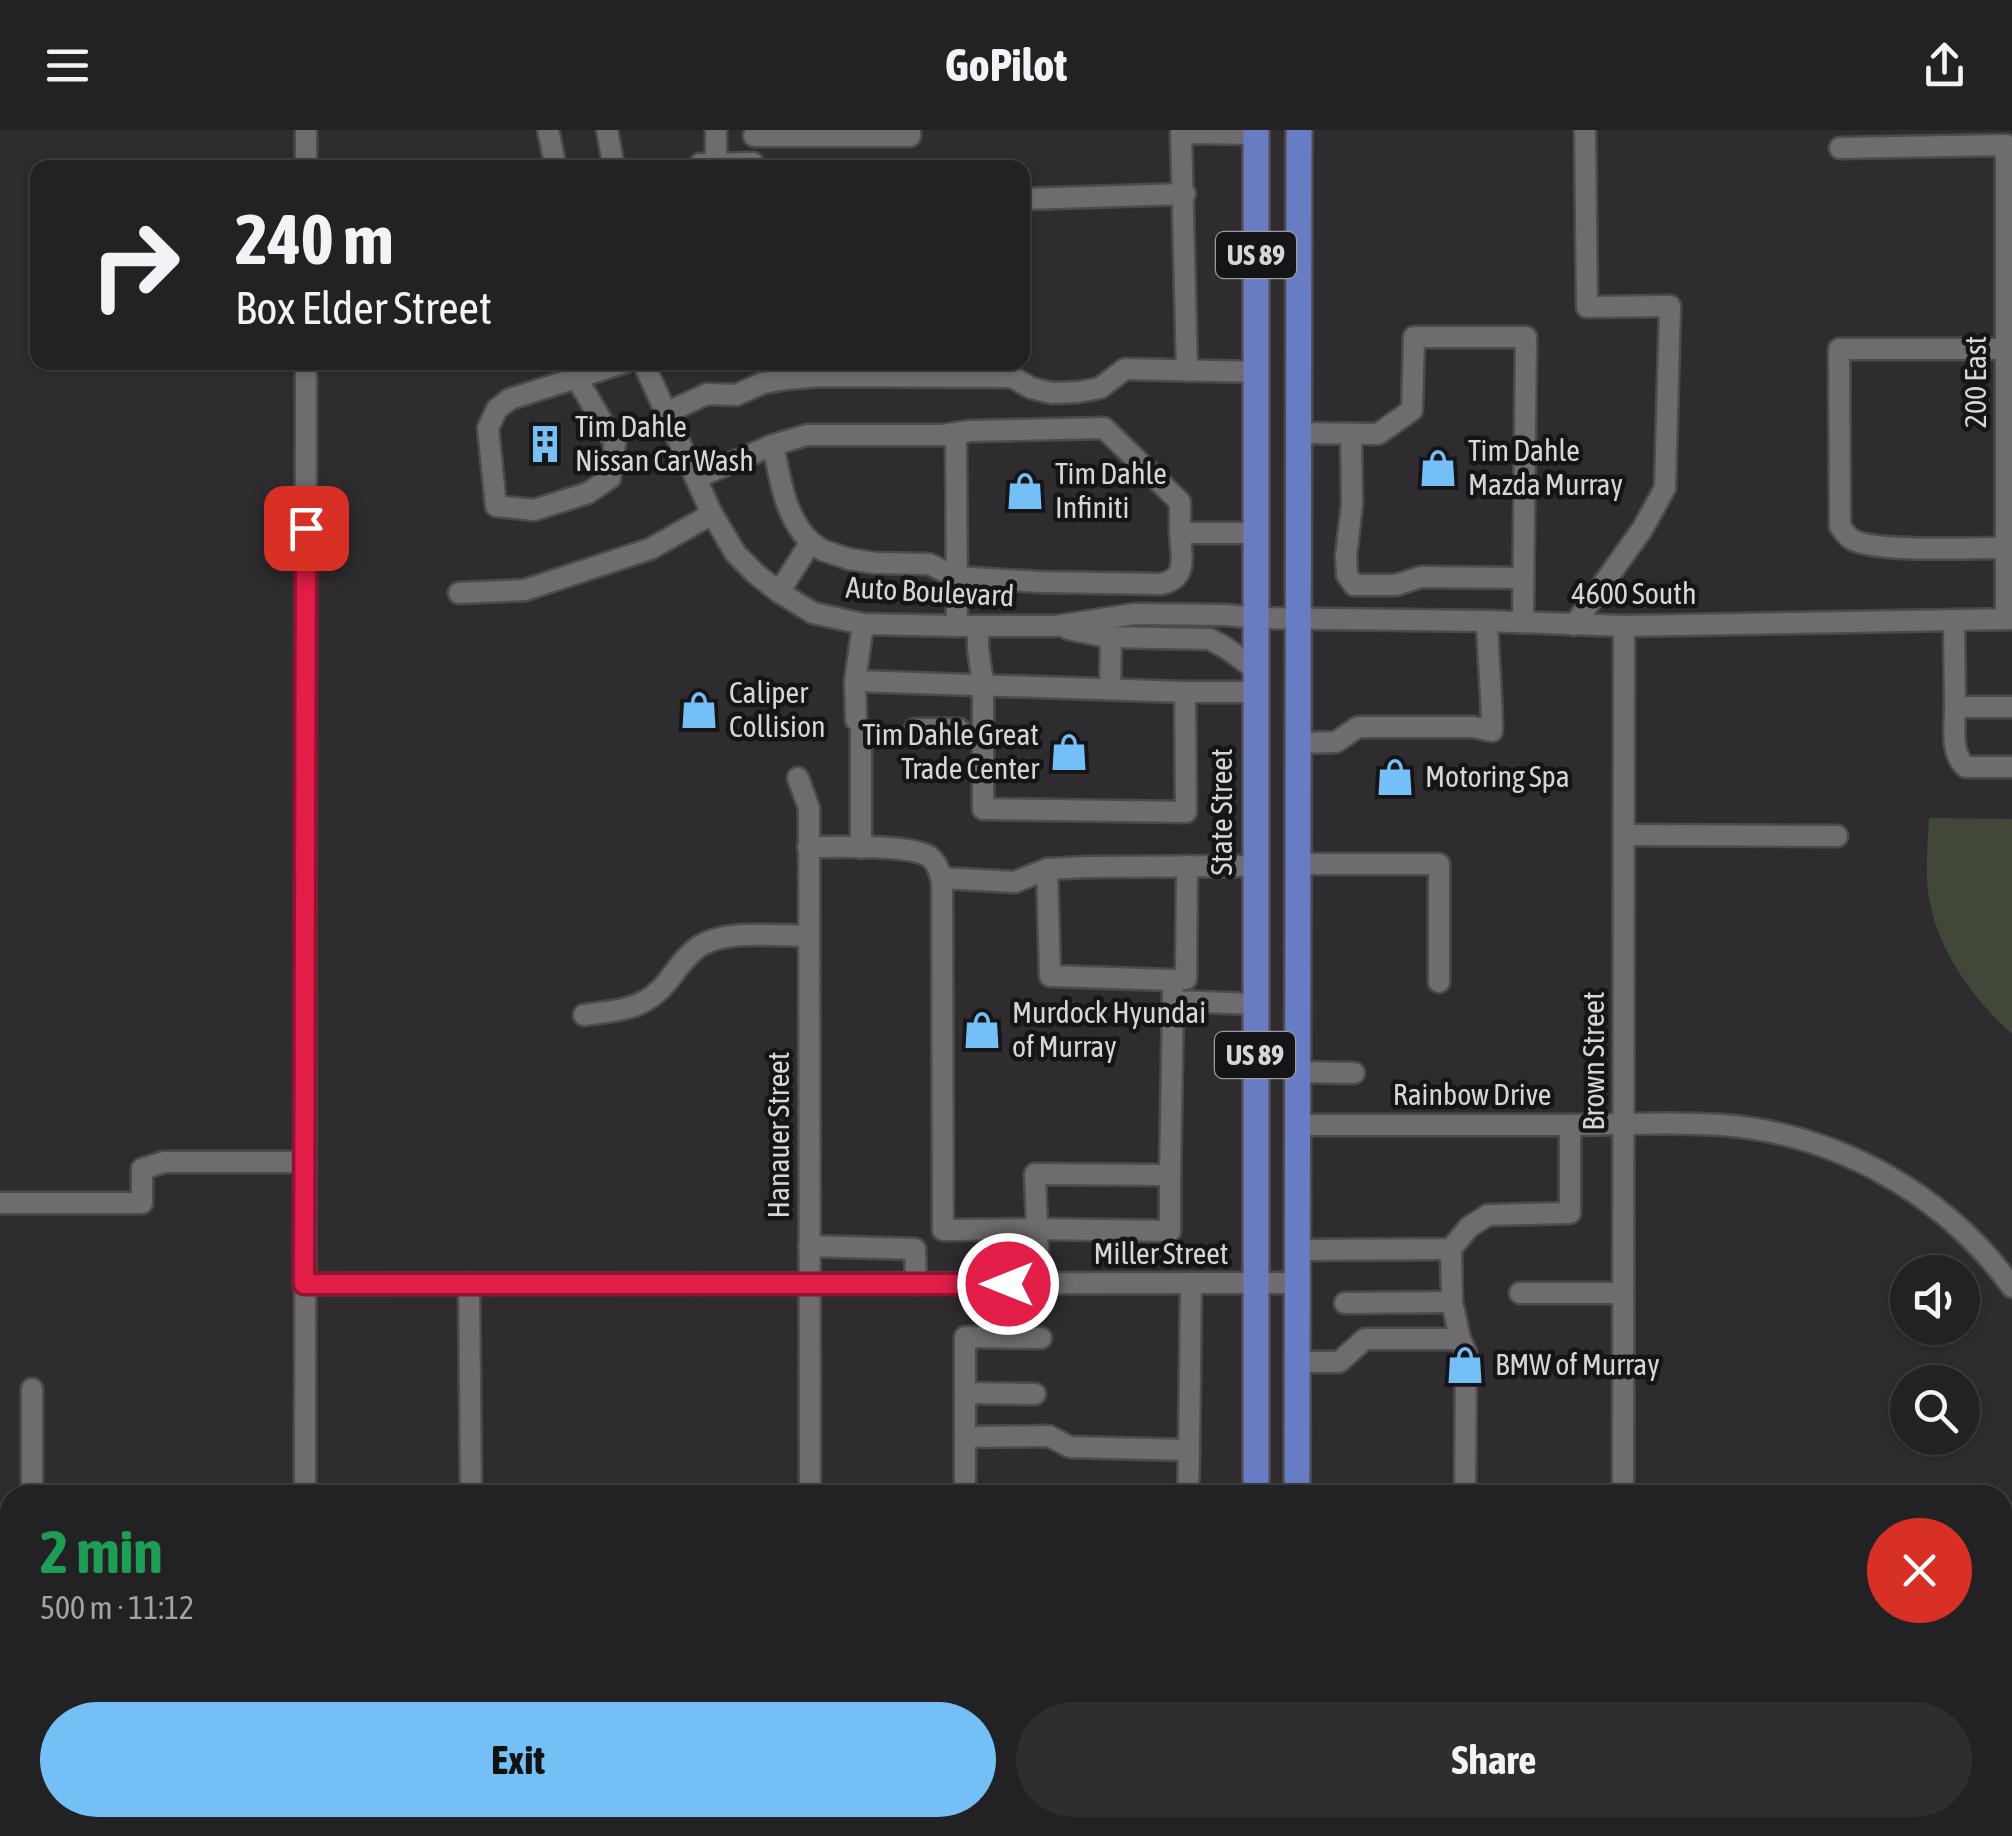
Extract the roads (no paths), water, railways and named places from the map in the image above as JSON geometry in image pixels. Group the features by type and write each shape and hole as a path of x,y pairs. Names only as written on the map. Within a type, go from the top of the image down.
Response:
{"main road":[{"name":"US 89","path":"1298,1485 1300,130"},
{"name":"State Street","path":"1256,132 1256,1485"}],"street":[{"path":"306,130 306,160"},
{"path":"548,130 554,160"},
{"path":"607,130 613,160"},
{"path":"709,160 716,130"},
{"path":"753,160 754,133 910,136 910,130"},
{"path":"1574,624 1643,528 1664,488 1670,306 1588,307 1585,130"},
{"path":"1187,370 1181,134 1256,132"},
{"name":"200 East","path":"1840,148 2006,145 2009,619"},
{"path":"1030,199 1184,194"},
{"path":"1299,433 1378,434 1412,410 1414,337 1526,337 1523,622"},
{"path":"2006,348 1840,348 1840,526 1846,534 1851,540 1891,547 2006,548"},
{"path":"841,370 1012,378 1031,388 1065,392 1100,388 1126,369 1257,372"},
{"path":"305,1485 306,370"},
{"path":"577,379 615,443 610,478 588,493 534,510 496,506 488,428 496,410 510,399 603,370"},
{"name":"Auto Boulevard","path":"647,370 712,514 736,554 779,592 813,613 862,624 968,626 1056,626 1134,614 1226,614 1255,618"},
{"path":"666,413 707,394 736,394 763,382 816,370"},
{"path":"696,478 773,445 807,435 1104,428 1180,502 1179,576 1168,582 1041,582 956,577 929,564 849,559 822,550 800,532 784,492 773,445"},
{"path":"956,433 956,577 978,650 983,684 983,808 1186,812 1185,692"},
{"path":"1351,434 1352,504 1346,556 1347,576 1354,586 1396,586 1421,577 1523,578"},
{"path":"459,594 526,590 650,548 712,514"},
{"path":"1180,533 1254,533"},
{"path":"779,592 811,542"},
{"name":"4600 South","path":"1255,618 1624,626 2009,619"},
{"path":"1954,620 1959,761 1966,767 2012,767"},
{"path":"1299,743 1336,742 1358,727 1492,731 1488,621"},
{"path":"862,624 855,681 862,848"},
{"name":"Auto Boulevard","path":"1056,626 1111,637 1210,640 1226,648 1255,680"},
{"name":"Brown Street","path":"1623,1485 1624,626"},
{"path":"1110,689 1111,637"},
{"path":"855,681 1185,692 1255,680"},
{"path":"1955,707 2012,707"},
{"path":"914,729 960,729"},
{"name":"Hanauer Street","path":"798,778 809,808 810,1485"},
{"path":"1624,836 1837,836"},
{"path":"808,847 915,850 932,858 942,878 943,1230 1170,1231 1173,990 1186,979 1187,866"},
{"path":"1298,864 1440,864 1439,982"},
{"path":"942,878 1015,882 1047,870 1086,866 1255,866"},
{"path":"1047,870 1050,976 1255,1004"},
{"path":"584,1015 630,1008 650,1000 691,954 711,941 736,936 808,936"},
{"path":"1298,1072 1354,1072"},
{"name":"Rainbow Drive","path":"1298,1125 1697,1124 1746,1128 1799,1139 1882,1172 1936,1208 1961,1228 2012,1286"},
{"path":"1466,1485 1466,1352 1452,1302 1451,1249 1469,1227 1488,1214 1570,1213 1570,1125"},
{"path":"0,1203 142,1203 142,1169 164,1162 306,1162"},
{"path":"1039,1284 1035,1174 1170,1175"},
{"path":"809,1246 914,1248 916,1284"},
{"path":"1298,1250 1451,1249"},
{"path":"468,1283 471,1485"},
{"name":"Miller Street","path":"304,1284 1298,1284"},
{"path":"1188,1485 1191,1284"},
{"path":"1520,1293 1624,1293"},
{"path":"1345,1302 1452,1302"},
{"path":"965,1485 965,1337 1042,1338"},
{"path":"1298,1362 1340,1362 1364,1340 1460,1339"},
{"path":"32,1389 32,1485"},
{"path":"965,1393 1035,1394"},
{"path":"965,1437 1049,1436 1070,1447 1189,1450"}],"place":[{"name":"Tim Dahle Nissan Car Wash","path":"545,444"},
{"name":"Tim Dahle Mazda Murray","path":"1438,468"},
{"name":"Tim Dahle Infiniti","path":"1025,491"},
{"name":"Caliper Collision","path":"699,710"},
{"name":"Tim Dahle Great Trade Center","path":"1069,752"},
{"name":"Motoring Spa","path":"1395,777"},
{"name":"Murdock Hyundai of Murray","path":"982,1030"},
{"name":"BMW of Murray","path":"1465,1365"}]}
